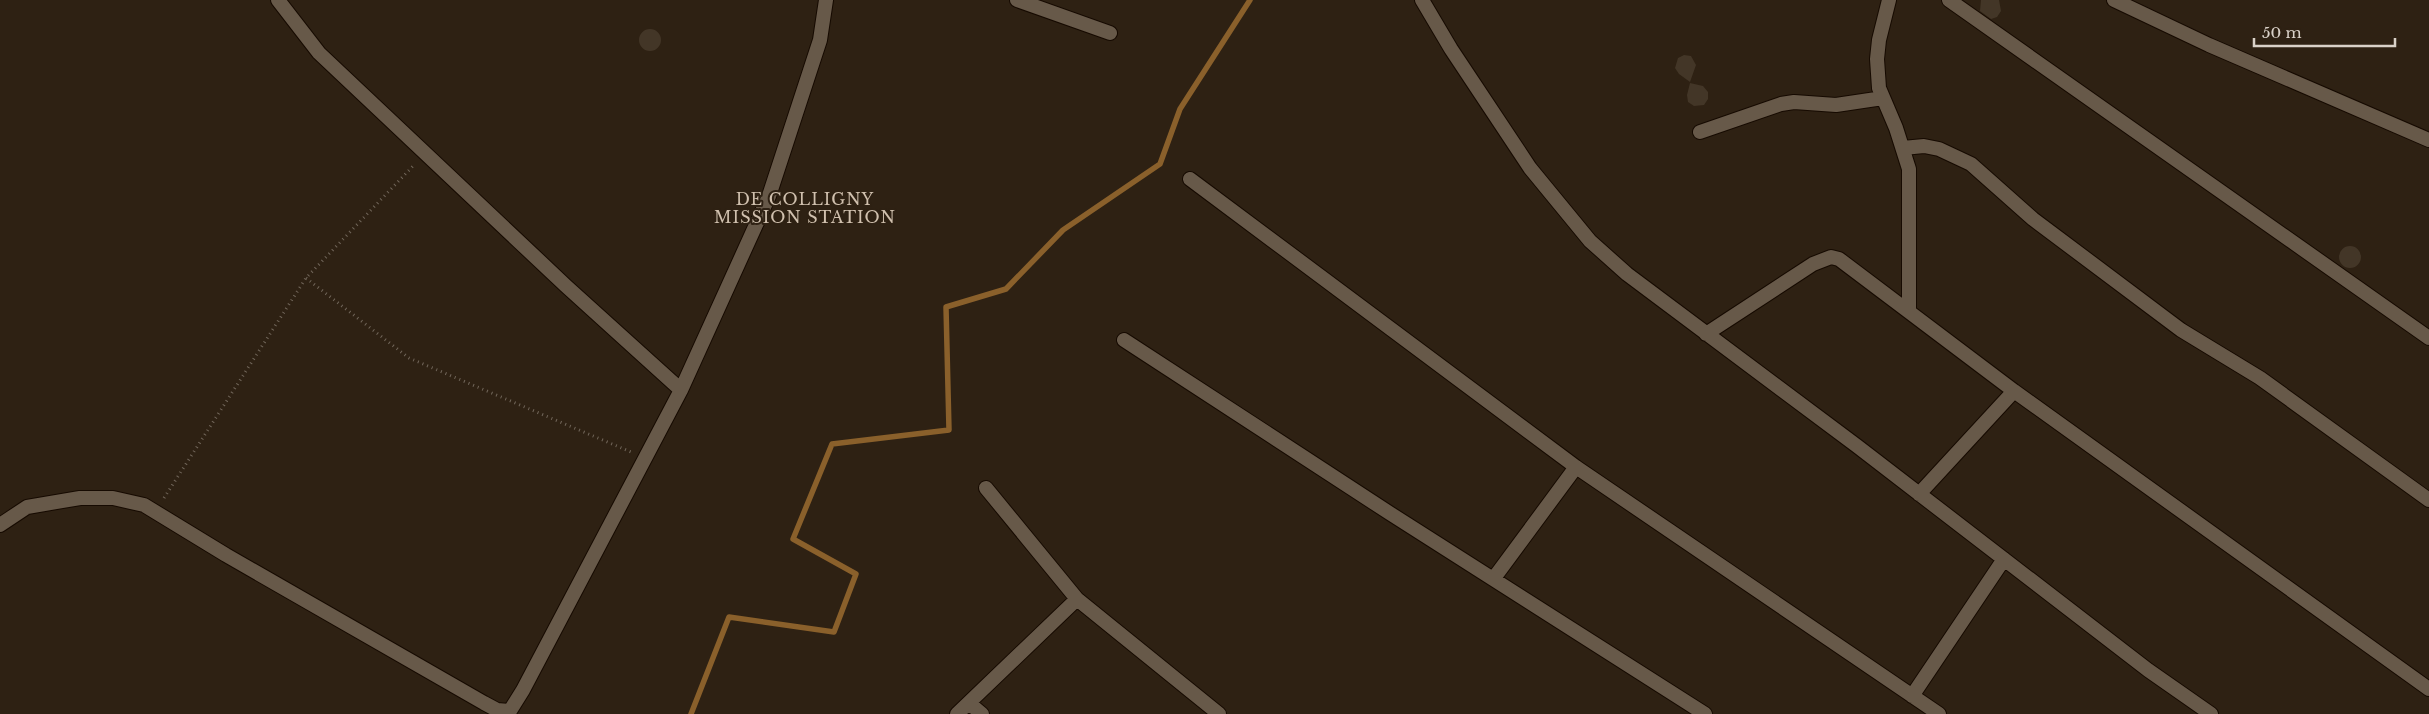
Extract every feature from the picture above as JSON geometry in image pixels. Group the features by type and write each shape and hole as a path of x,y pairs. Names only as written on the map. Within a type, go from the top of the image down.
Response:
{"street":[{"path":"278,0 319,52 566,286 681,390"},
{"path":"0,525 27,507 80,498 113,498 144,505 242,565 484,703 497,710 509,713 681,390 769,196 820,40 826,0"},
{"path":"1017,0 1110,33"},
{"path":"1422,0 1451,49 1530,168 1590,241 1627,274 1919,494 2148,670 2211,714"},
{"path":"1889,0 1877,50 1879,88 1909,168 1909,312"},
{"path":"1949,0 2429,338"},
{"path":"2114,0 2209,45 2429,140"},
{"path":"1700,132 1781,104 1794,102 1836,105 1883,98"},
{"path":"1903,148 1924,146 1939,149 1971,164 2033,219 2181,330 2268,384 2429,500"},
{"path":"1190,178 1576,467 1939,714"},
{"path":"1706,334 1813,264 1831,256 1850,265 2014,391 2429,688"},
{"path":"1124,340 1391,514 1705,714"},
{"path":"1919,494 2014,391"},
{"path":"1494,578 1576,467"},
{"path":"986,488 1077,599 1219,714"},
{"path":"1912,696 2004,559"},
{"path":"957,714 1077,599"},
{"path":"969,703 982,714"}],"path":[{"path":"155,512 306,278 425,154"},
{"path":"306,278 408,358 645,458"}],"building":[{"path":"1981,0 1999,0 2001,11 1997,17 1991,19 1980,11"},
{"path":"650,29 658,32 661,40 658,48 650,51 642,48 639,40 642,32"},
{"path":"1684,55 1691,56 1696,65 1690,82 1679,74 1675,68 1678,58"},
{"path":"1690,83 1703,86 1708,92 1708,99 1704,105 1694,106 1688,102 1687,95"},
{"path":"2350,246 2358,249 2361,257 2358,265 2350,268 2342,265 2339,257 2342,249"}],"waterway":[{"path":"691,714 729,617 834,632 856,574 793,539 832,444 949,430 946,307 1006,289 1063,230 1160,164 1180,109 1250,0"}],"district":[{"name":"DE COLLIGNY MISSION STATION","path":"805,208"}]}
